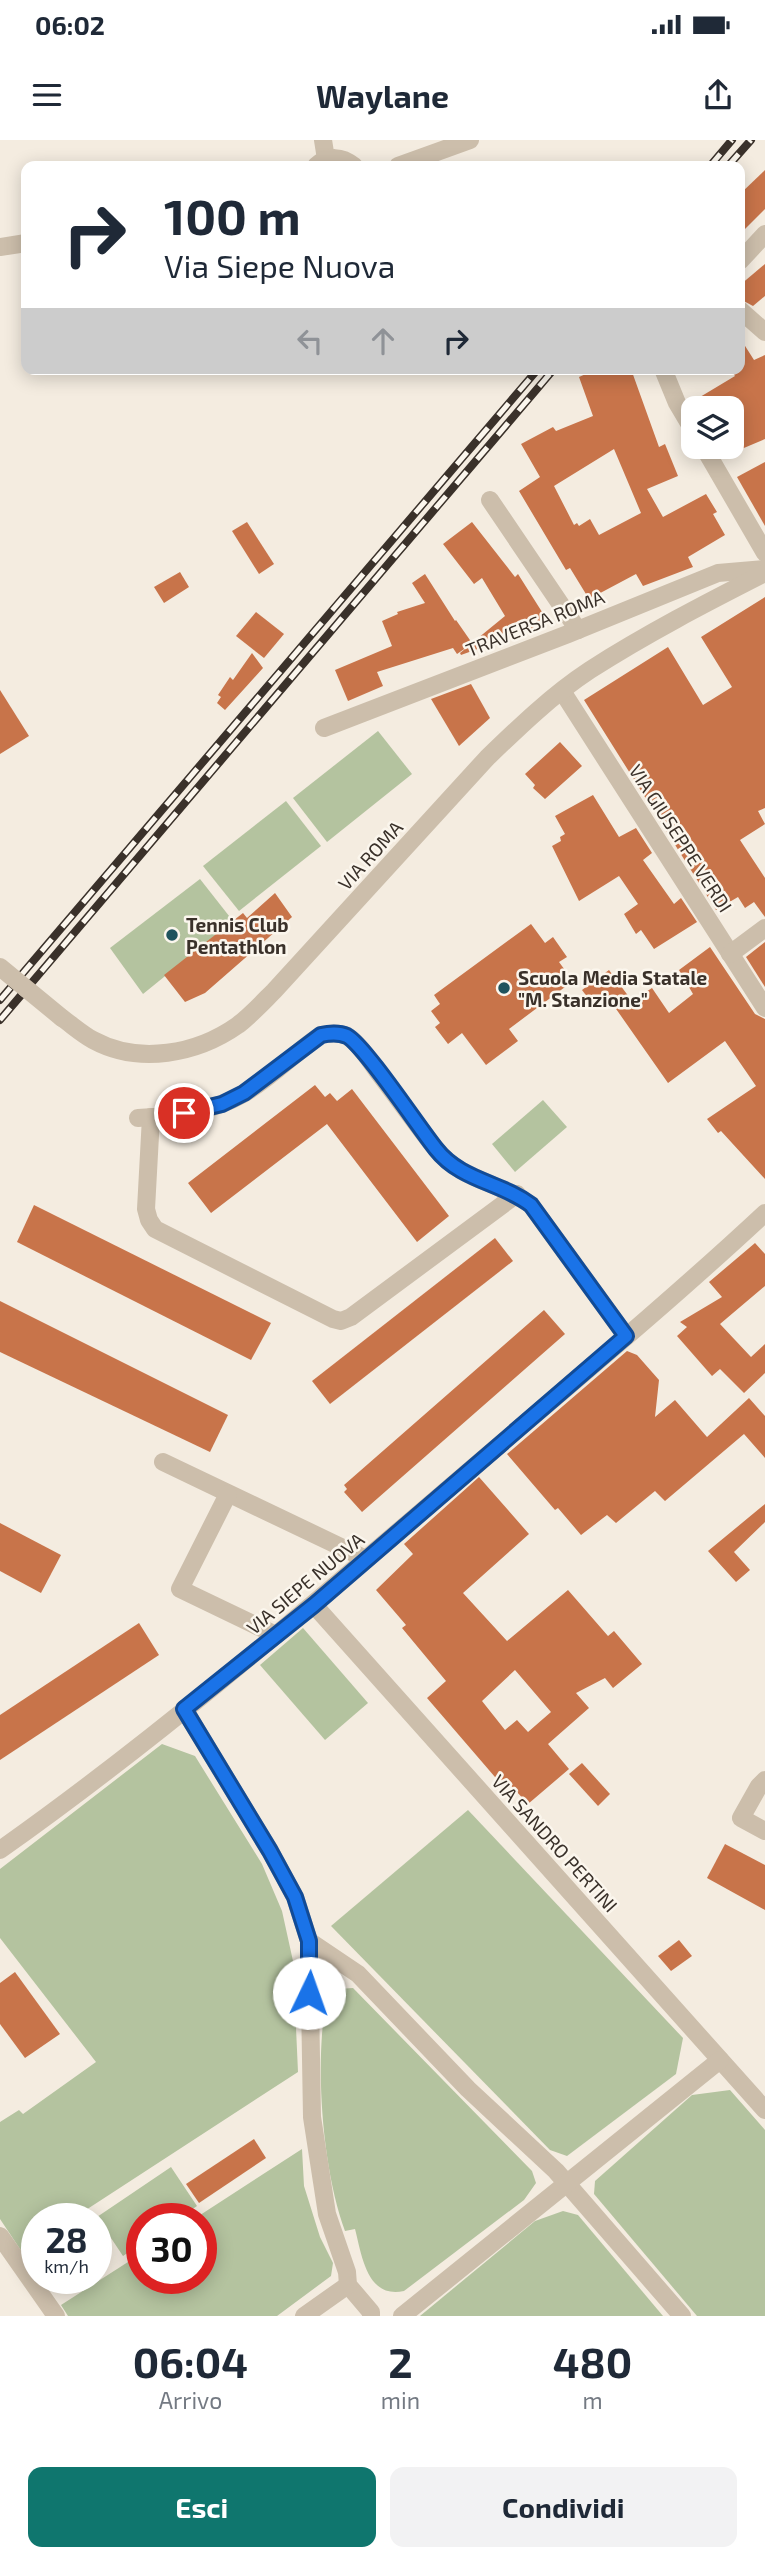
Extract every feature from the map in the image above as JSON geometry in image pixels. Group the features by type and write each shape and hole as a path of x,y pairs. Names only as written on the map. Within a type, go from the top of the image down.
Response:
{"street":[{"path":"321,161 323,140"},
{"path":"412,161 470,140"},
{"path":"745,256 765,234"},
{"path":"0,247 21,244"},
{"path":"745,314 765,332"},
{"path":"665,375 681,410"},
{"path":"711,459 765,553"},
{"path":"490,500 578,630"},
{"name":"TRAVERSA ROMA","path":"324,728 718,573 765,571"},
{"name":"VIA ROMA","path":"0,967 62,1018 95,1041 139,1054 174,1053 205,1044 239,1024 274,991 487,758 524,722 589,671 765,571"},
{"name":"VIA GIUSEPPE VERDI","path":"562,691 765,1008"},
{"path":"730,954 765,928"},
{"path":"517,1194 351,1317 341,1321 333,1320 155,1229 146,1209 145,1118 169,1116 222,1104 244,1093 321,1035 334,1032 349,1037 365,1054 439,1153 454,1168 517,1194 531,1205 626,1336"},
{"name":"VIA SIEPE NUOVA","path":"0,1850 314,1605 765,1214"},
{"path":"163,1462 366,1559"},
{"path":"228,1494 180,1589 276,1635"},
{"name":"VIA SANDRO PERTINI","path":"314,1605 765,2110"},
{"path":"184,1709 295,1897 309,1941 312,2117 327,2214 347,2272 348,2285 372,2316"},
{"path":"763,1785 741,1818 765,1830"},
{"path":"309,1941 358,1974 468,2089 567,2183 682,2316"},
{"path":"402,2316 720,2060"},
{"path":"0,2236 56,2316"},
{"path":"304,2316 348,2285"}],"green space":[{"path":"378,731 412,774 327,842 293,798"},
{"path":"286,801 321,846 239,911 203,866"},
{"name":"Tennis Club Pentathlon","path":"200,879 233,921 143,994 110,948"},
{"path":"543,1100 567,1127 515,1172 492,1144"},
{"path":"303,1628 368,1703 325,1740 260,1665"},
{"path":"162,1744 195,1756 262,1864 282,1911 293,1961 298,2072 97,2203 21,2203 21,2250 0,2219 0,2122 19,2110 23,2114 96,2062 0,1938 0,1869"},
{"path":"468,1810 683,2038 676,2074 567,2156 550,2150 331,1926"},
{"path":"353,1988 532,2171 536,2183 524,2200 404,2291 392,2292 382,2288 368,2273 355,2229 345,2231 331,2177 322,2115 323,2022 327,1996 337,1989"},
{"path":"730,2090 765,2130 765,2316 697,2316 594,2194 595,2181 692,2095"},
{"path":"302,2149 304,2186 320,2237 333,2263 331,2276 277,2316 68,2316 61,2305 78,2294 112,2294 112,2272 126,2263 126,2294 217,2294 217,2204"},
{"path":"171,2167 195,2203 126,2203 126,2254 123,2256 112,2240 112,2207"},
{"path":"563,2211 578,2215 663,2316 420,2316 535,2221"}],"building":[{"path":"765,170 765,209 745,229 745,189"},
{"path":"765,264 765,296 753,306 745,302 745,281"},
{"path":"745,346 754,360 765,355 765,439 744,448 744,396 702,396 734,375 745,375"},
{"path":"633,375 659,447 665,444 678,476 647,489 663,517 706,494 717,512 713,514 725,535 688,557 693,567 643,586 636,574 589,599 570,568 566,570 519,491 540,477 521,444 553,427 556,431 593,416 579,377","holes":["614,449 641,513 599,535 590,519 579,526 577,523 574,525 554,486"]},
{"path":"765,462 765,526 737,477"},
{"path":"247,522 274,564 259,574 232,531"},
{"path":"472,522 515,577 518,574 549,623 461,655 470,645 457,654 453,648 377,672 383,686 348,701 335,670 392,646 382,621 398,614 397,612 425,603 412,583 425,574 472,643 505,616 482,578 474,584 443,544"},
{"path":"180,572 189,587 164,603 154,587"},
{"path":"765,597 765,808 758,811 765,824 740,840 765,878 765,917 754,902 745,908 738,897 716,910 584,700 668,647 703,705 732,687 701,637"},
{"path":"256,612 284,634 264,658 236,636"},
{"path":"252,653 263,668 225,710 217,703 221,697 218,695 230,677 233,680"},
{"path":"471,684 490,718 459,746 431,699"},
{"path":"0,690 29,736 0,754"},
{"path":"560,742 582,766 545,799 533,788 535,785 525,774"},
{"path":"593,795 619,837 636,828 652,853 643,860 674,904 681,898 697,922 654,949 641,930 636,934 624,914 638,904 619,876 579,901 552,846 561,841 560,837 565,834 555,816"},
{"path":"275,893 292,917 205,993 185,1002 164,975 243,913 247,918"},
{"name":"Scuola Media Statale \"M. Stanzione\"","path":"531,924 545,943 553,937 567,957 559,962 573,981 509,1029 518,1041 486,1065 462,1033 448,1044 435,1027 440,1023 431,1011 440,1004 434,995"},
{"path":"765,942 765,987 746,957"},
{"path":"710,947 755,1014 765,1019 765,1179 707,1119 756,1086 725,1041 668,1083 607,996 594,1006 582,990 609,970 632,1001 652,988 669,1013 693,994 679,970"},
{"path":"315,1085 325,1097 330,1093 337,1101 352,1089 449,1216 417,1242 327,1124 211,1213 188,1183"},
{"path":"34,1205 271,1323 251,1360 17,1242"},
{"path":"495,1238 513,1261 330,1404 312,1381"},
{"path":"755,1243 765,1254 765,1286 720,1324 751,1357 765,1344 765,1373 744,1393 720,1369 712,1376 677,1336 687,1327 680,1322 722,1297 709,1282"},
{"path":"0,1301 228,1415 210,1452 0,1352"},
{"path":"544,1310 565,1334 362,1512 344,1492 347,1489 344,1485"},
{"path":"627,1351 637,1355 659,1380 655,1417 675,1400 707,1437 749,1398 765,1416 765,1458 744,1434 665,1501 655,1491 616,1523 607,1515 581,1535 558,1508 555,1510 507,1454"},
{"path":"479,1477 529,1534 463,1593 507,1641 568,1590 608,1636 614,1631 642,1664 613,1688 605,1678 576,1693 589,1708 548,1744 569,1769 528,1804 506,1780 501,1784 427,1698 446,1681 402,1628 406,1625 376,1590 413,1554 404,1544","holes":["515,1670 551,1712 528,1732 517,1720 505,1730 482,1701"]},
{"path":"765,1504 765,1522 734,1552 750,1570 736,1582 708,1551"},
{"path":"0,1523 61,1555 41,1593 0,1571"},
{"path":"139,1623 159,1655 0,1760 0,1715"},
{"path":"582,1763 610,1794 598,1806 569,1774"},
{"path":"725,1844 765,1865 765,1910 707,1878"},
{"path":"679,1940 692,1956 671,1971 658,1956"},
{"path":"15,1972 60,2034 25,2058 0,2024 0,1983"},
{"path":"254,2139 266,2158 199,2203 186,2184"}],"railway":[{"path":"714,161 732,140"},
{"path":"732,161 751,140"},
{"path":"0,1000 533,375"},
{"path":"0,1020 549,375"}],"place":[{"name":"Tennis Club Pentathlon","path":"172,935"},
{"name":"Scuola Media Statale \"M. Stanzione\"","path":"504,988"}],"route":[{"path":"184,1113 222,1104 244,1093 321,1035 334,1032 349,1037 365,1054 439,1153 454,1168 517,1194 531,1205 626,1336 314,1605 184,1709 295,1897 309,1941 309,1993"}]}
